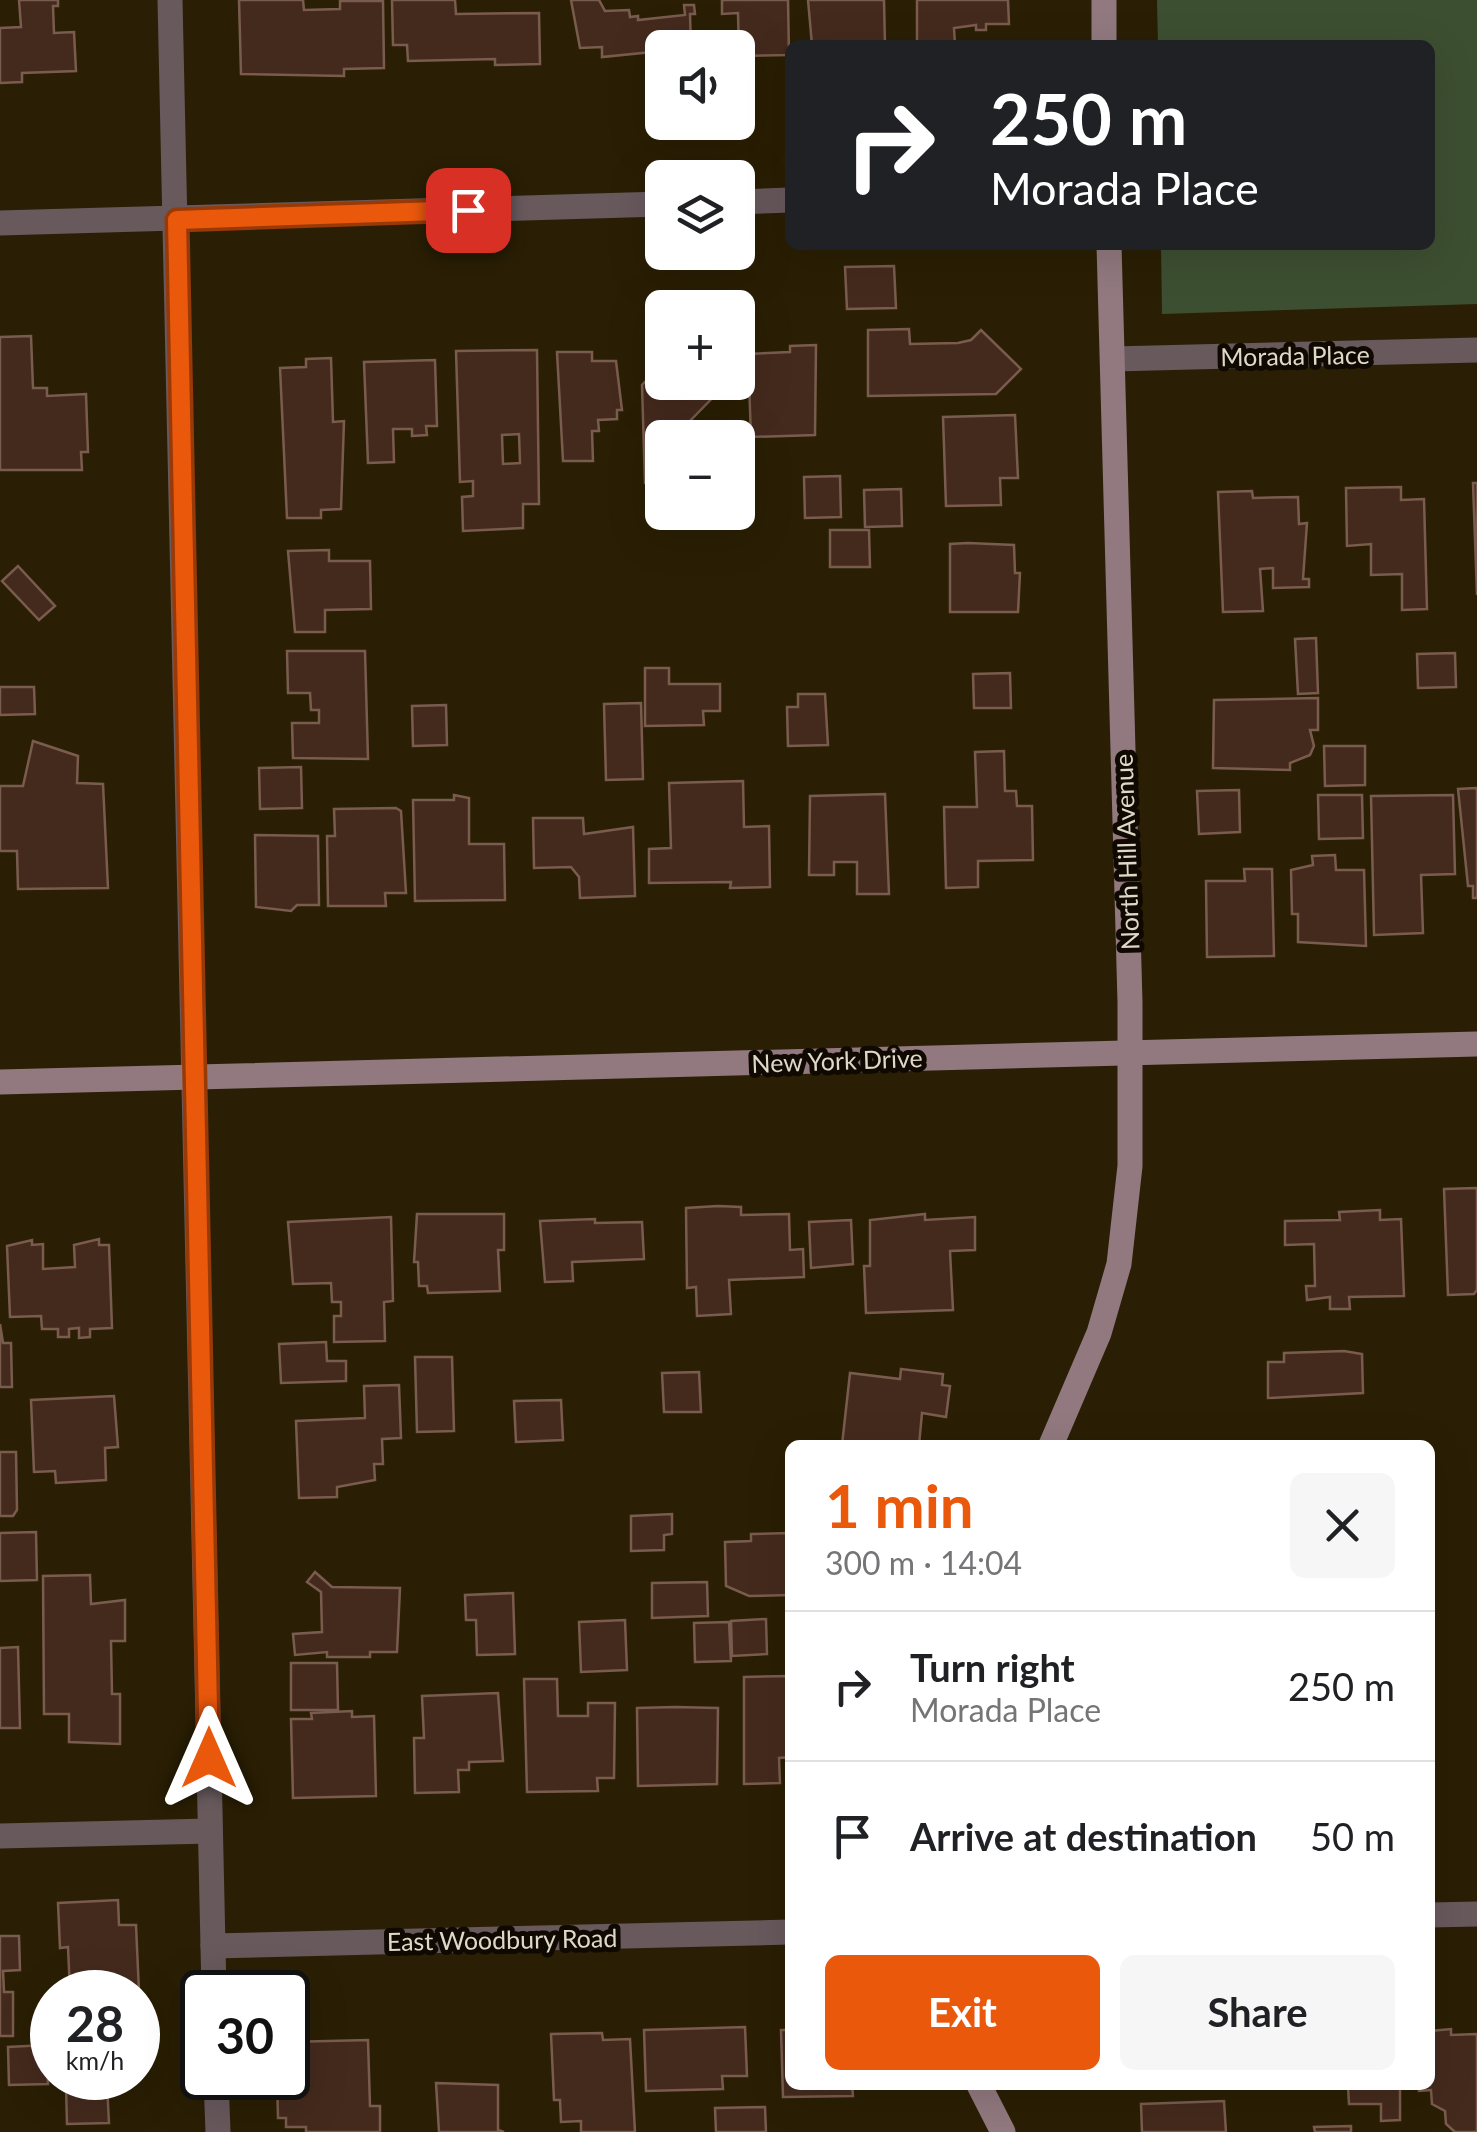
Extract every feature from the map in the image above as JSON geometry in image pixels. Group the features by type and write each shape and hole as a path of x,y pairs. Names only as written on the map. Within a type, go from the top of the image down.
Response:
{"street":[{"path":"170,0 214,1970"},
{"path":"1104,0 1104,40"},
{"path":"755,201 785,200"},
{"path":"0,223 645,205"},
{"name":"North Hill Avenue","path":"1053,1440 1099,1334 1119,1264 1130,1166 1131,1052 1109,250"},
{"name":"Morada Place","path":"1113,359 1477,350"},
{"name":"New York Drive","path":"0,1082 1477,1044"},
{"path":"0,1836 210,1831"},
{"path":"1435,1915 1477,1914"},
{"name":"East Woodbury Road","path":"213,1946 785,1932"},
{"path":"982,2090 1003,2132"},
{"path":"217,2100 218,2132"}],"green space":[{"path":"1157,0 1477,0 1477,304 1162,314 1161,250 1435,250 1435,40 1158,40"}],"building":[{"path":"19,0 58,0 58,6 53,6 54,33 74,32 76,71 22,73 22,82 0,83 0,28 21,27"},
{"path":"239,0 303,0 304,10 340,9 340,1 383,1 384,68 344,69 344,76 241,74"},
{"path":"392,0 455,0 456,14 539,13 540,64 495,65 495,59 408,61 407,45 393,45"},
{"path":"571,0 599,0 605,11 629,10 630,17 638,16 638,20 685,15 684,5 694,5 690,30 645,30 645,53 602,57 602,47 580,48"},
{"path":"722,0 788,0 785,55 755,56 755,30 738,30 738,13 722,14"},
{"path":"808,0 884,0 885,40 812,40"},
{"path":"917,0 1008,0 1009,24 986,24 986,30 976,30 976,25 954,28 955,40 917,40"},
{"path":"894,266 896,308 847,309 845,267"},
{"path":"909,329 910,344 958,343 971,340 981,330 1021,369 996,394 868,396 868,330"},
{"path":"31,336 33,388 47,388 47,396 86,394 88,452 81,452 82,470 0,470 0,337"},
{"path":"816,345 815,435 755,437 750,400 755,400 755,354 790,352 790,346"},
{"path":"537,350 539,504 523,504 523,528 463,531 462,497 473,496 473,481 460,482 456,351","holes":["519,434 520,463 503,464 502,435"]},
{"path":"557,352 592,352 592,361 616,361 622,410 617,410 617,419 598,420 599,431 592,431 593,461 563,461"},
{"path":"331,358 333,422 344,421 341,509 321,510 321,518 287,518 280,368 306,367 306,359"},
{"path":"435,360 437,426 426,426 427,435 412,436 412,429 393,429 394,462 368,463 364,362"},
{"path":"645,382 645,400 710,400 691,420 645,420 645,483 642,385"},
{"path":"1015,415 1018,478 1000,478 1001,505 946,506 943,417"},
{"path":"840,476 841,517 805,518 804,477"},
{"path":"1473,483 1477,483 1477,595"},
{"path":"1401,487 1401,500 1424,499 1427,609 1402,610 1402,574 1371,575 1371,544 1347,546 1346,488"},
{"path":"901,489 902,526 865,527 864,490"},
{"path":"1252,491 1253,498 1298,497 1299,524 1307,523 1303,579 1309,579 1309,587 1273,588 1273,568 1260,569 1263,611 1223,612 1218,492"},
{"path":"830,530 869,530 870,567 830,567"},
{"path":"950,544 1014,545 1015,573 1020,573 1018,612 950,612"},
{"path":"329,550 329,561 370,561 371,609 325,610 325,632 295,632 288,551"},
{"path":"18,566 55,606 39,620 2,581"},
{"path":"1316,638 1318,693 1298,694 1295,639"},
{"path":"287,651 365,651 368,759 293,758 292,723 319,723 319,710 311,710 310,693 288,693"},
{"path":"1455,653 1456,687 1418,688 1417,654"},
{"path":"645,668 669,668 669,684 720,684 720,711 703,711 704,725 645,726"},
{"path":"1010,673 1011,708 974,708 973,674"},
{"path":"0,687 34,687 35,714 0,715"},
{"path":"798,694 825,694 828,745 788,746 787,707 798,707"},
{"path":"1318,698 1318,730 1310,730 1314,746 1310,755 1290,763 1290,770 1213,768 1214,700"},
{"path":"641,703 643,779 606,780 604,704"},
{"path":"446,705 447,745 413,746 412,706"},
{"path":"33,741 78,756 77,783 103,784 108,888 18,889 17,851 0,851 0,786 23,786"},
{"path":"1324,746 1365,746 1365,785 1325,786"},
{"path":"1004,751 1005,791 1016,791 1017,806 1032,806 1033,860 978,861 978,887 946,888 944,807 977,807 975,752"},
{"path":"301,767 302,808 260,809 259,768"},
{"path":"743,781 744,827 769,826 770,887 730,888 731,882 649,883 649,849 671,848 669,783"},
{"path":"1477,788 1477,898 1473,898 1473,886 1468,886 1458,789"},
{"path":"1239,790 1240,832 1199,834 1197,791"},
{"path":"885,794 889,894 857,894 857,862 834,862 834,875 809,875 810,796"},
{"path":"454,795 469,798 469,844 504,844 505,900 415,901 413,800 454,800"},
{"path":"1318,795 1362,795 1363,838 1319,839"},
{"path":"1453,795 1455,874 1421,875 1423,933 1374,935 1371,796"},
{"path":"334,809 401,811 406,893 385,893 386,906 328,906 327,836 335,836"},
{"path":"533,818 583,818 584,834 633,827 635,896 580,898 579,877 571,867 534,868"},
{"path":"255,835 318,836 319,905 297,905 291,911 256,907"},
{"path":"1335,855 1336,870 1364,870 1366,946 1298,942 1298,914 1292,914 1291,870 1313,865 1312,856"},
{"path":"1244,869 1272,869 1274,956 1207,957 1206,881 1245,881"},
{"path":"1477,1188 1477,1290 1474,1294 1448,1295 1444,1189"},
{"path":"741,1207 741,1215 789,1214 790,1250 803,1249 804,1277 729,1280 731,1314 697,1316 696,1287 687,1288 686,1208"},
{"path":"1380,1210 1380,1220 1401,1219 1404,1296 1349,1297 1350,1309 1330,1309 1330,1297 1307,1300 1306,1286 1315,1286 1314,1244 1285,1245 1285,1221 1340,1220 1339,1212"},
{"path":"417,1214 504,1214 504,1250 498,1250 500,1291 428,1293 427,1286 419,1286 418,1262 414,1262"},
{"path":"925,1214 925,1220 975,1217 975,1250 950,1251 953,1310 866,1313 864,1266 870,1266 870,1220"},
{"path":"391,1217 393,1301 384,1302 385,1341 334,1342 334,1316 341,1316 341,1302 332,1302 331,1283 293,1284 288,1222"},
{"path":"595,1219 595,1223 642,1222 644,1259 572,1262 573,1281 545,1282 540,1221"},
{"path":"851,1220 853,1264 811,1268 809,1222"},
{"path":"99,1239 99,1245 109,1245 112,1328 90,1329 90,1337 79,1338 79,1328 69,1329 69,1337 58,1337 58,1329 42,1329 41,1316 10,1317 7,1246 32,1240 32,1245 43,1244 43,1269 75,1267 74,1245"},
{"path":"0,1324 3,1343 11,1343 12,1387 0,1387"},
{"path":"326,1342 327,1361 346,1361 346,1381 281,1383 279,1344"},
{"path":"1284,1353 1362,1354 1363,1393 1268,1398 1268,1362 1284,1362"},
{"path":"415,1357 452,1357 454,1431 417,1432"},
{"path":"901,1369 943,1374 942,1385 950,1386 946,1417 922,1413 919,1440 843,1440 850,1373 900,1379"},
{"path":"699,1372 701,1412 664,1412 662,1373"},
{"path":"399,1385 401,1438 382,1439 383,1464 374,1464 375,1480 337,1487 337,1497 299,1498 296,1421 365,1418 364,1386"},
{"path":"114,1396 118,1447 105,1448 106,1480 56,1483 55,1471 34,1472 31,1400"},
{"path":"561,1400 563,1440 516,1442 514,1401"},
{"path":"0,1452 16,1452 17,1510 13,1516 0,1516"},
{"path":"672,1514 672,1534 664,1535 664,1550 631,1551 631,1516"},
{"path":"36,1532 37,1580 0,1581 0,1533"},
{"path":"785,1533 785,1595 749,1596 726,1586 725,1542 751,1541 751,1534"},
{"path":"315,1572 332,1587 400,1588 397,1652 370,1652 370,1657 327,1657 327,1652 295,1655 293,1634 322,1632 321,1592 307,1582"},
{"path":"90,1575 91,1604 125,1600 125,1641 111,1641 112,1694 120,1694 120,1744 69,1742 69,1714 44,1714 43,1576"},
{"path":"707,1582 708,1616 652,1618 652,1583"},
{"path":"513,1593 515,1654 477,1655 476,1620 466,1620 465,1595"},
{"path":"766,1619 767,1654 732,1656 731,1621"},
{"path":"625,1620 627,1670 581,1672 579,1622"},
{"path":"729,1622 731,1661 695,1662 694,1623"},
{"path":"18,1647 20,1728 0,1728 0,1648"},
{"path":"291,1663 337,1663 338,1710 291,1710"},
{"path":"785,1676 785,1757 779,1758 780,1783 744,1784 744,1677"},
{"path":"524,1679 557,1679 558,1716 588,1716 588,1703 615,1703 614,1778 597,1778 598,1791 527,1792"},
{"path":"498,1693 503,1761 469,1762 469,1770 458,1770 459,1792 415,1793 414,1738 424,1738 422,1696"},
{"path":"637,1708 718,1708 717,1784 638,1786"},
{"path":"352,1711 352,1717 374,1716 376,1796 293,1798 291,1719 312,1719 311,1713"},
{"path":"118,1900 119,1925 136,1925 138,1970 69,1970 68,1947 60,1948 58,1903"},
{"path":"0,1936 19,1936 20,1970 3,1971 4,1992 13,1992 13,2036 0,2036"},
{"path":"745,2027 747,2076 722,2076 723,2089 646,2091 644,2030"},
{"path":"1451,2029 1451,2035 1477,2034 1477,2132 1455,2132 1446,2124 1445,2111 1432,2104 1435,2031"},
{"path":"781,2030 785,2030 785,2090 852,2090 853,2096 783,2097"},
{"path":"602,2033 603,2040 630,2039 635,2132 581,2132 581,2121 561,2122 560,2100 554,2100 551,2034"},
{"path":"368,2040 370,2106 380,2106 380,2132 306,2132 306,2127 286,2127 286,2118 278,2118 278,2100 310,2100 310,2041"},
{"path":"30,2046 30,2084 9,2085 8,2047"},
{"path":"436,2083 498,2085 498,2130 504,2132 439,2132"},
{"path":"1348,2090 1400,2090 1400,2120 1381,2121 1381,2104 1349,2104"},
{"path":"66,2100 108,2100 109,2123 67,2124"},
{"path":"1224,2101 1226,2132 1142,2132 1141,2104"},
{"path":"765,2107 766,2132 716,2132 715,2108"},
{"path":"1351,2126 1351,2132 1315,2132 1314,2127"}],"route":[{"path":"209,1758 177,220 468,210"}]}
